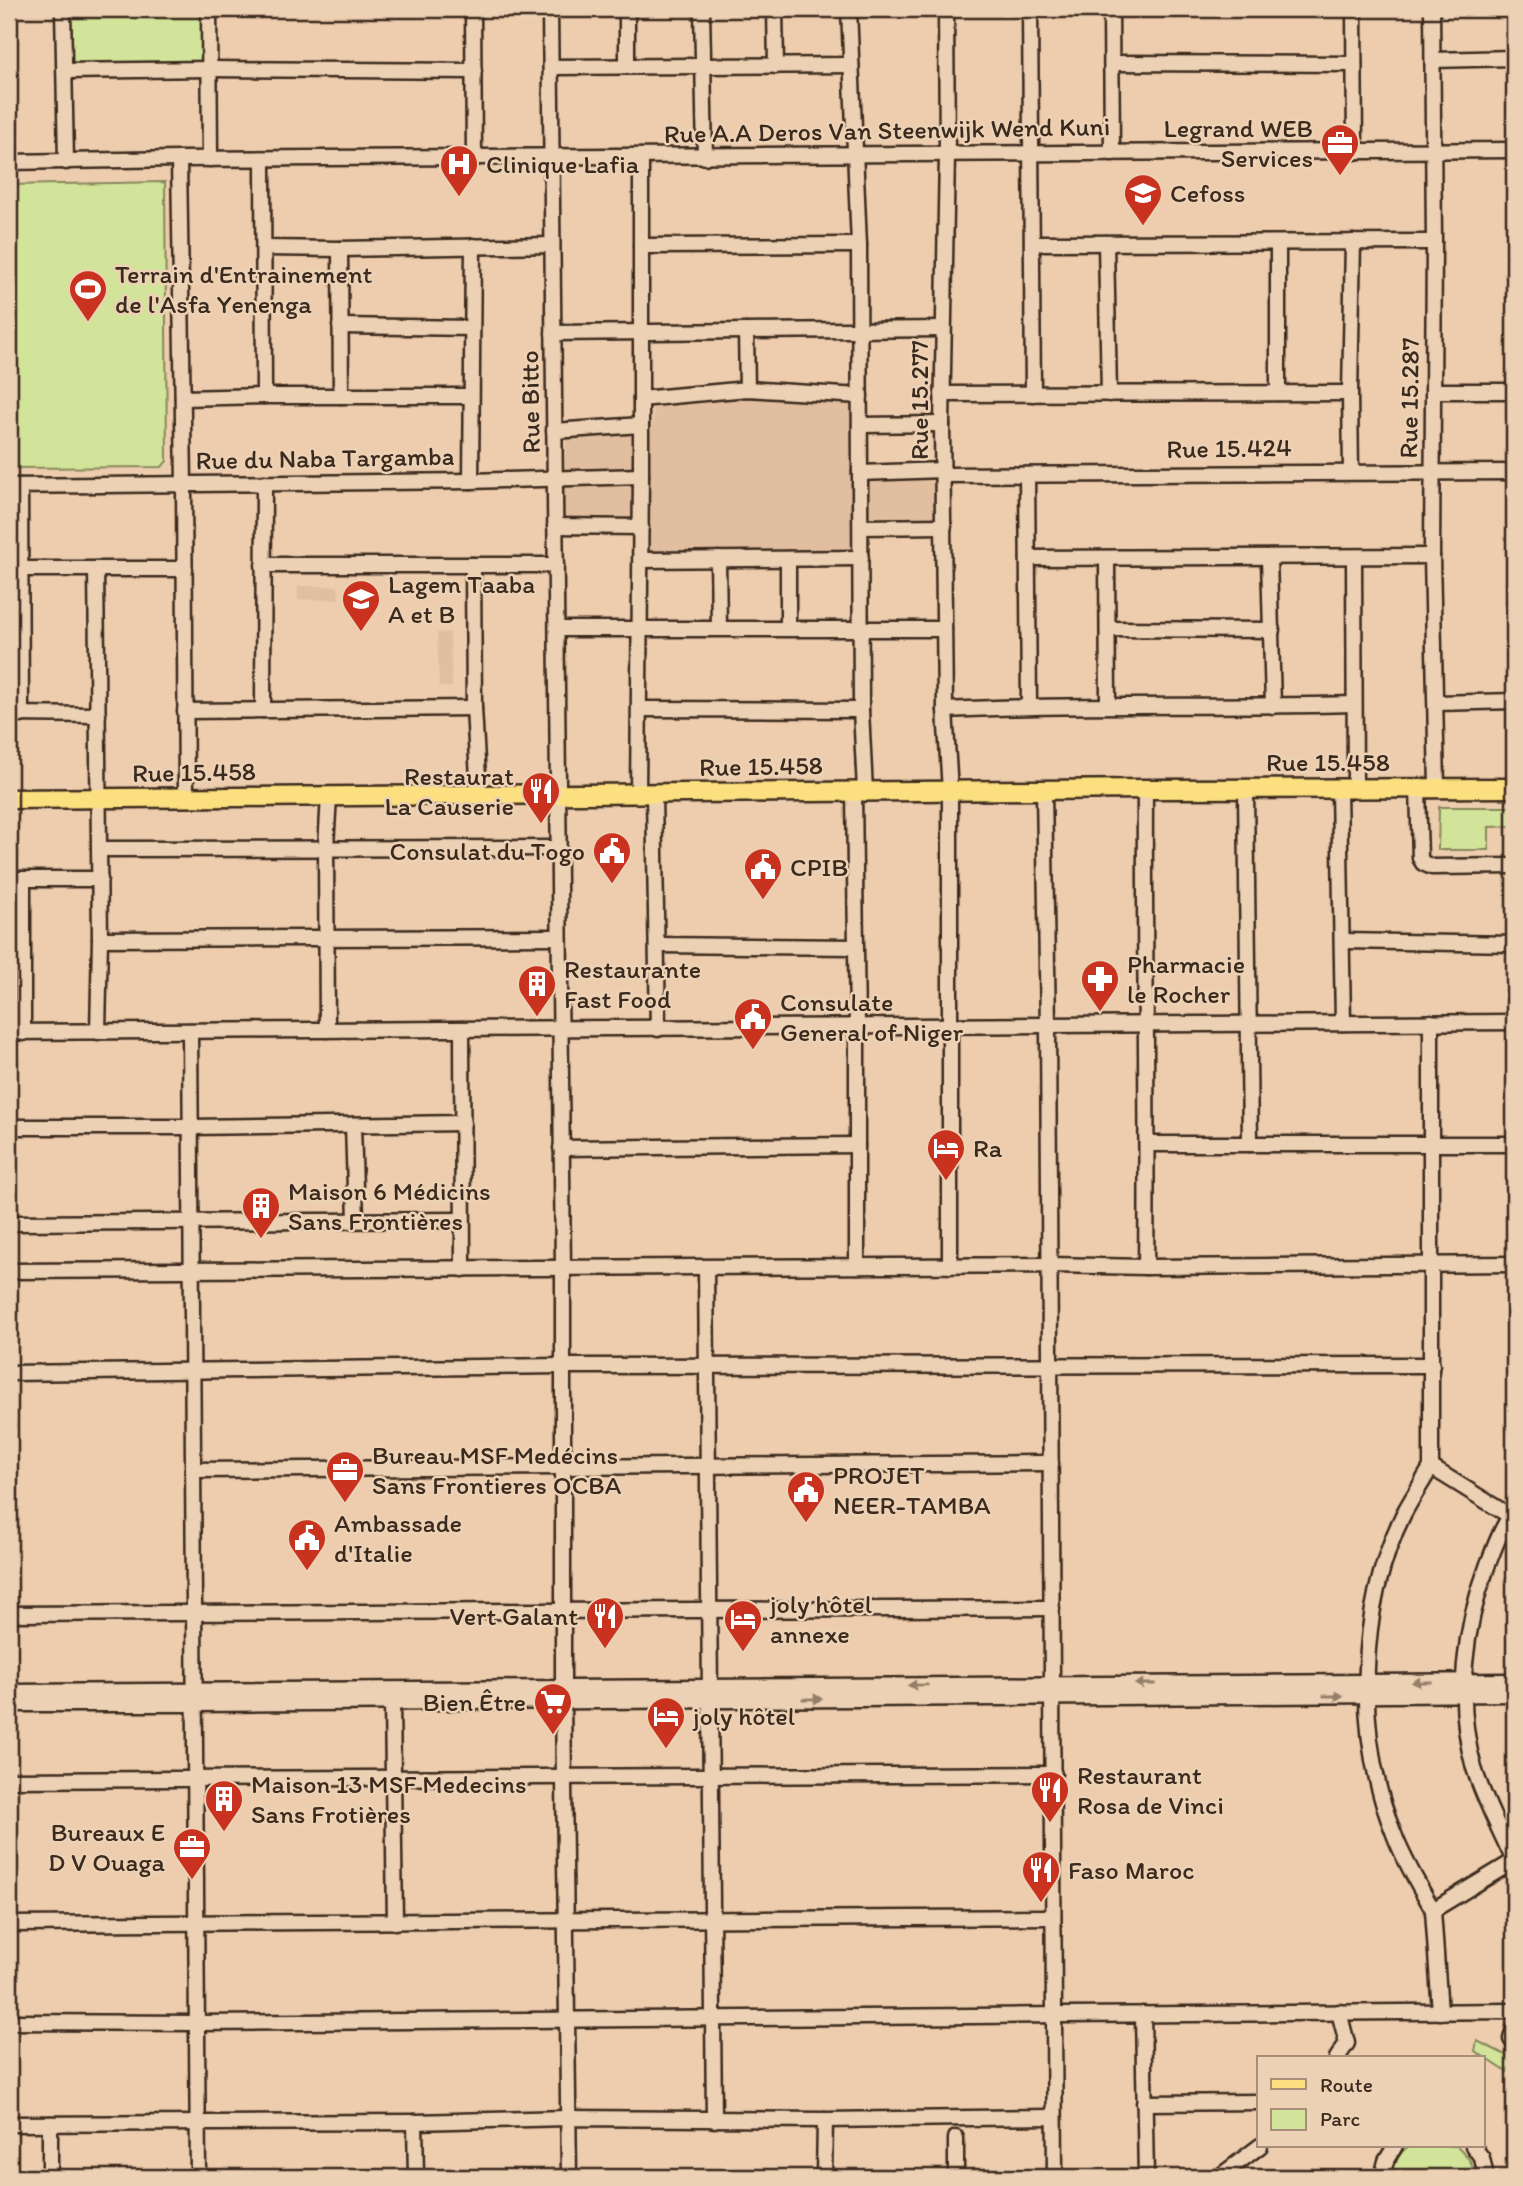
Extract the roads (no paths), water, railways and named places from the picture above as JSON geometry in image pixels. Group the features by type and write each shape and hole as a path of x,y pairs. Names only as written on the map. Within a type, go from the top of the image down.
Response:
{"main road":[{"name":"Rue 15.458","path":"9,799 1514,788"}],"street":[{"path":"63,9 66,162"},
{"path":"209,9 210,159"},
{"path":"473,9 474,159"},
{"name":"Rue Bitto","path":"550,9 569,2177"},
{"path":"627,9 627,66"},
{"path":"702,9 705,157"},
{"path":"775,9 776,66"},
{"path":"849,9 860,330 861,710 855,947 857,1266"},
{"name":"Rue 15.277","path":"946,9 947,155 942,424 944,629 950,791 950,1266"},
{"path":"1030,9 1033,394"},
{"path":"1111,9 1112,153"},
{"path":"1354,9 1355,152"},
{"name":"Rue 15.287","path":"1432,9 1432,556 1437,788"},
{"path":"1514,9 1514,17"},
{"path":"1433,60 1514,58"},
{"path":"1112,62 1354,64"},
{"path":"551,67 850,65"},
{"path":"65,71 474,71"},
{"name":"Rue A.A Deros Van Steenwijk Wend Kuni","path":"9,162 1514,150"},
{"path":"640,157 640,709 658,945 658,1028"},
{"path":"179,159 186,798"},
{"path":"263,160 264,396"},
{"path":"1351,472 1353,242"},
{"path":"1032,243 1434,242"},
{"path":"1106,243 1109,394"},
{"path":"1278,243 1278,393"},
{"path":"264,248 552,245"},
{"path":"640,246 859,245"},
{"path":"471,481 473,246"},
{"path":"340,249 341,396"},
{"path":"340,327 472,328"},
{"path":"553,333 943,329"},
{"path":"746,331 747,389"},
{"path":"641,400 747,389 860,396"},
{"path":"1434,391 1514,391"},
{"path":"942,394 1350,393"},
{"path":"183,398 470,397"},
{"path":"860,425 942,424"},
{"path":"554,431 641,425"},
{"name":"Rue 15.424","path":"860,473 1027,475 1514,472"},
{"path":"1027,475 1029,706"},
{"name":"Rue du Naba Targamba","path":"14,486 471,481 641,476"},
{"path":"263,710 264,483"},
{"path":"14,486 15,714 98,715"},
{"path":"555,526 641,527"},
{"path":"861,527 944,526"},
{"path":"1028,558 1432,556"},
{"path":"641,560 861,558"},
{"path":"1107,558 1108,705"},
{"path":"1269,558 1273,706"},
{"path":"1343,1023 1347,789 1353,704 1354,558"},
{"path":"718,559 719,628"},
{"path":"788,559 788,628"},
{"path":"263,565 556,565"},
{"path":"473,565 474,708 479,796"},
{"path":"14,569 185,569"},
{"path":"96,569 100,879 98,1032"},
{"path":"557,629 944,629"},
{"path":"1108,629 1272,630"},
{"path":"1437,703 1514,701"},
{"path":"946,710 1029,706 1353,704"},
{"path":"185,711 474,708"},
{"path":"640,709 861,710"},
{"path":"1144,789 1146,1267"},
{"path":"1246,789 1250,1144"},
{"path":"1418,789 1420,858 1423,863 1432,867 1514,866"},
{"path":"1044,790 1050,1265 1055,2177"},
{"path":"327,1030 326,847 329,796"},
{"path":"99,849 559,848"},
{"path":"100,879 16,879 24,949 16,1032 1514,1022"},
{"path":"100,939 559,937"},
{"path":"1343,941 1514,944"},
{"path":"658,945 855,947"},
{"path":"9,949 24,949"},
{"path":"1431,1022 1431,1467 1404,1515 1377,1595 1366,1689 1372,1757 1393,1833 1433,1910 1440,2012"},
{"path":"462,1029 463,1269"},
{"path":"190,1031 198,2177"},
{"path":"9,1127 463,1123"},
{"path":"354,1125 356,1220"},
{"path":"1147,1144 1514,1144"},
{"path":"561,1148 857,1145"},
{"path":"9,1223 462,1220"},
{"path":"9,1270 1514,1264"},
{"path":"706,1268 714,2119"},
{"path":"9,1373 563,1366 1433,1364"},
{"path":"193,1470 1051,1463"},
{"path":"1431,1467 1512,1514 1495,1546 1480,1585 1470,1626 1463,1688 1466,1733 1474,1767 1514,1861 1433,1910"},
{"path":"9,1614 1052,1608"},
{"path":"9,1704 195,1698 1463,1688 1514,1681"},
{"path":"1463,1688 1514,1694"},
{"path":"9,1692 392,1702 563,1695"},
{"path":"392,1702 395,1922"},
{"path":"9,1780 1054,1774"},
{"path":"9,1924 1053,1917"},
{"path":"9,2022 197,2023 1514,2011"},
{"path":"1338,2056 1347,2043 1339,2012"},
{"path":"1143,2014 1146,2177"},
{"path":"1514,2029 1511,2039 1514,2043"},
{"path":"1144,2103 1257,2102"},
{"path":"9,2124 415,2122 567,2118 825,2120 1054,2117"},
{"path":"824,2177 825,2120"},
{"path":"415,2122 416,2177"},
{"path":"50,2124 50,2177"},
{"path":"956,2138 956,2177"},
{"path":"1219,2177 1257,2148"},
{"path":"1382,2177 1385,2161 1394,2148"},
{"path":"1474,2148 1482,2158 1486,2177"}],"place":[{"name":"Legrand WEB Services","path":"1340,177"},
{"name":"Clinique Lafia","path":"459,198"},
{"name":"Cefoss","path":"1143,227"},
{"name":"Terrain d'Entrainement de l'Asfa Yenenga","path":"88,323"},
{"name":"Lagem Taaba A et B","path":"361,633"},
{"name":"Restaurat La Causerie","path":"541,825"},
{"name":"Consulat du Togo","path":"612,885"},
{"name":"CPIB","path":"763,901"},
{"name":"Pharmacie le Rocher","path":"1100,1013"},
{"name":"Restaurante Fast Food","path":"537,1018"},
{"name":"Consulate General of Niger","path":"753,1051"},
{"name":"Ra","path":"946,1182"},
{"name":"Maison 6 Médicins Sans Frontières","path":"261,1240"},
{"name":"Bureau MSF Medécins Sans Frontieres OCBA","path":"345,1504"},
{"name":"PROJET NEER-TAMBA","path":"806,1524"},
{"name":"Ambassade d'Italie","path":"307,1572"},
{"name":"Vert Galant","path":"605,1650"},
{"name":"joly hôtel annexe","path":"743,1653"},
{"name":"Bien Être","path":"553,1736"},
{"name":"joly hôtel","path":"666,1750"},
{"name":"Restaurant Rosa de Vinci","path":"1050,1824"},
{"name":"Maison 13 MSF Medecins Sans Frotières","path":"224,1833"},
{"name":"Bureaux E D V Ouaga","path":"192,1881"},
{"name":"Faso Maroc","path":"1041,1904"}]}
